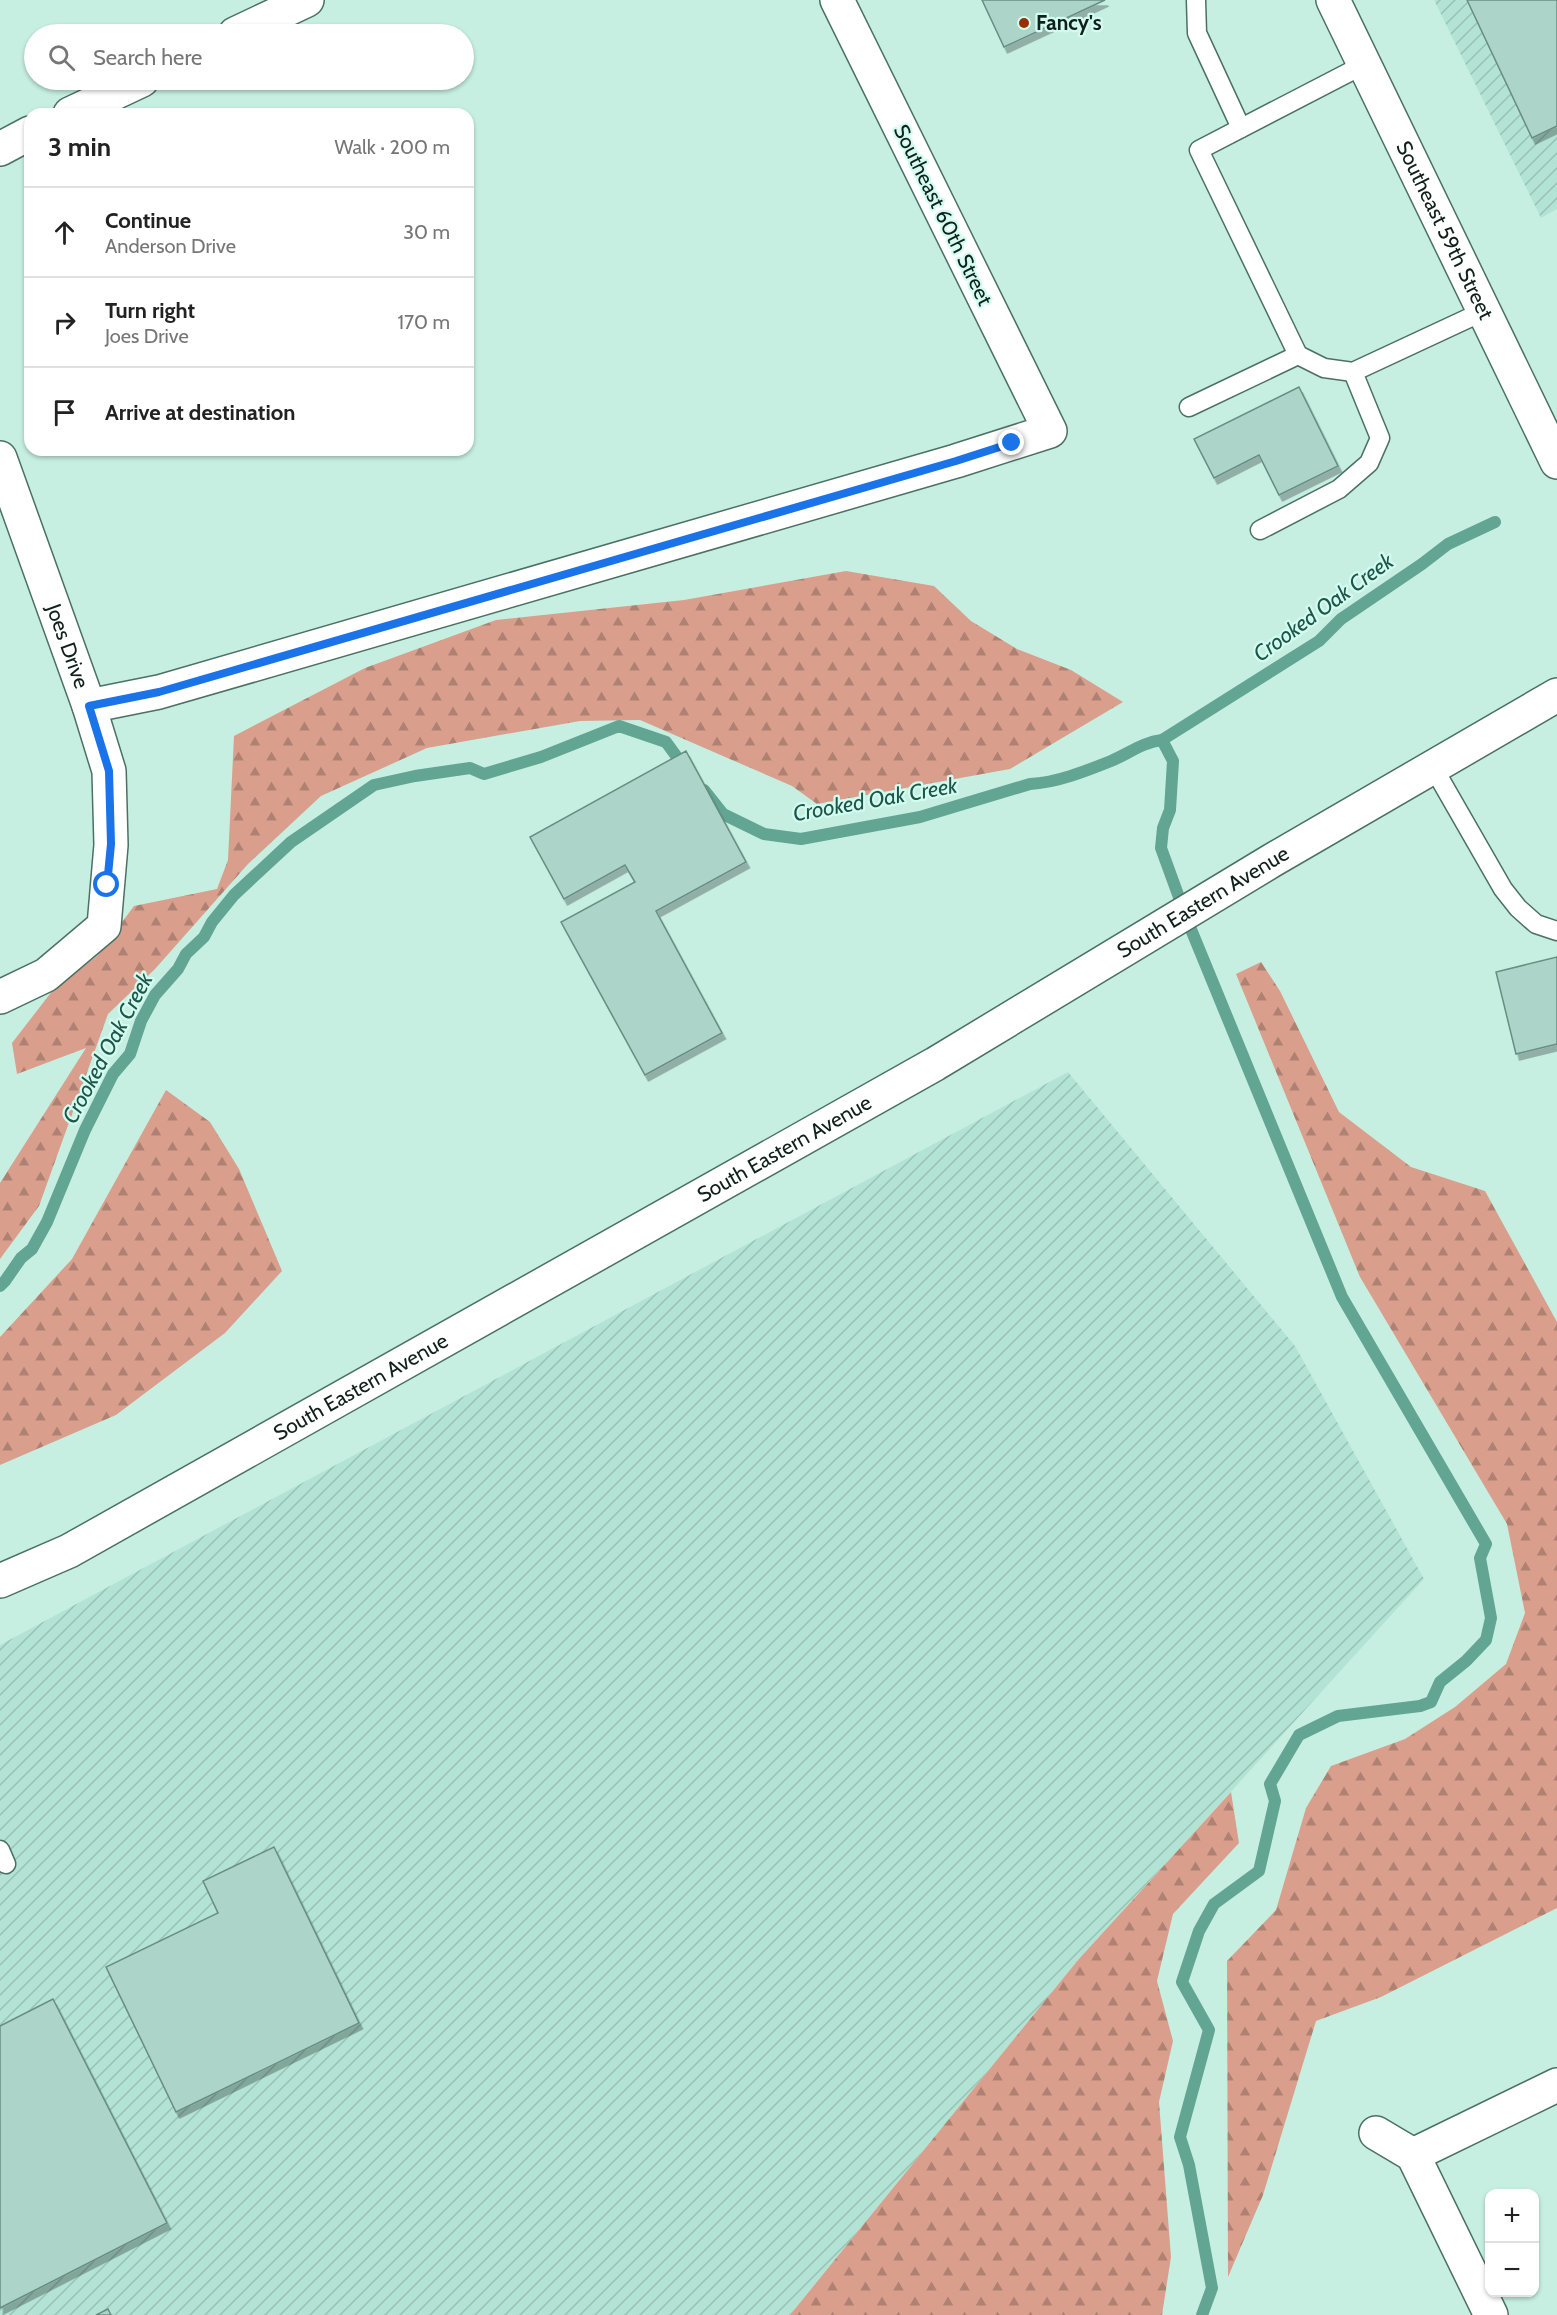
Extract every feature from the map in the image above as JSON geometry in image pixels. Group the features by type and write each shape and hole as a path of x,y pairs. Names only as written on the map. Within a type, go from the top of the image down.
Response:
{"street":[{"path":"256,24 307,0"},
{"name":"Southeast 60th Street","path":"837,0 1050,431"},
{"name":"Southeast 59th Street","path":"1334,0 1557,462"},
{"path":"83,108 121,90"},
{"path":"0,149 24,136"},
{"name":"Joes Drive","path":"0,458 89,706 159,692 956,461 1050,431"},
{"name":"South Eastern Avenue","path":"0,1581 69,1551 925,1070 1271,861 1557,695"},
{"path":"0,998 46,975 104,926 111,844 109,771 89,706"},
{"path":"1413,2155 1557,2085"},
{"path":"1376,2133 1413,2155 1491,2315"}],"lane":[{"path":"1196,0 1197,33 1241,128"},
{"path":"1365,64 1198,150 1298,355 1324,368 1353,372 1484,311"},
{"path":"1189,407 1298,355"},
{"path":"1260,530 1339,489 1369,463 1380,438 1353,372"},
{"path":"1433,767 1503,889 1518,908 1536,924 1557,931"}],"shaded area":[{"path":"1434,0 1557,0 1557,209 1541,218"},
{"path":"1068,1072 1295,1346 1424,1579 1078,1960 790,2315 0,2315 0,1645"}],"green space":[{"path":"846,571 934,586 971,621 1017,649 1071,670 1123,702 1010,769 817,804 792,786 640,720 580,721 427,748 321,796 248,864 155,969 108,1014 39,1206 0,1259 0,1183 86,1048 17,1074 12,1043 53,990 97,956 134,906 217,889 228,860 234,736 365,668 496,620 684,600"},
{"path":"1261,962 1280,991 1339,1112 1411,1167 1485,1191 1557,1322 1557,1908 1381,1997 1316,2021 1263,2195 1228,2277 1227,1961 1276,1910 1306,1808 1331,1766 1405,1739 1455,1707 1506,1664 1525,1613 1507,1524 1360,1277 1236,974"},
{"path":"166,1090 210,1122 239,1169 282,1271 225,1333 116,1415 0,1465 0,1337 72,1259"},
{"path":"1231,1792 1239,1843 1173,1914 1157,1981 1173,2041 1159,2102 1171,2257 1162,2315 790,2315 1078,1960"}],"building":[{"name":"Fancy's","path":"982,0 1105,0 1004,47"},
{"path":"1467,0 1557,0 1557,126 1532,138"},
{"path":"1299,387 1338,466 1279,495 1259,455 1214,478 1194,439"},
{"path":"686,751 746,862 656,911 722,1033 645,1075 561,922 635,882 625,865 564,899 530,837"},
{"path":"1557,957 1557,1044 1516,1054 1496,972"},
{"path":"274,1847 359,2023 176,2112 106,1967 218,1913 203,1881"},
{"path":"53,1999 167,2223 0,2308 0,2026"},
{"path":"108,2309 111,2315 96,2315"}],"waterway":[{"name":"Crooked Oak Creek","path":"704,790 723,814 764,834 801,839 920,817 1030,784 1060,779 1081,772 1162,740 1319,641 1341,619 1448,544 1495,522"},
{"name":"Crooked Oak Creek","path":"0,1286 21,1258 32,1249 47,1222 85,1130 113,1074 130,1054 141,1021 155,995 178,969 186,954 204,937 212,922 234,895 291,842 374,785 470,768 484,774 541,757 619,726 666,742 685,768"},
{"path":"1162,740 1173,761 1170,810 1163,828 1161,848 1188,922 1342,1297 1486,1544 1480,1558 1491,1618 1486,1640 1466,1661 1440,1682 1431,1702 1420,1706 1338,1716 1299,1735 1270,1784 1275,1801 1259,1871 1214,1904 1199,1931 1182,1982 1209,2030 1180,2137 1189,2165 1212,2288 1202,2315"}],"place":[{"name":"Fancy's","path":"1024,23"}],"route":[{"path":"107,885 111,844 109,771 89,706 159,692 1012,443"}]}
